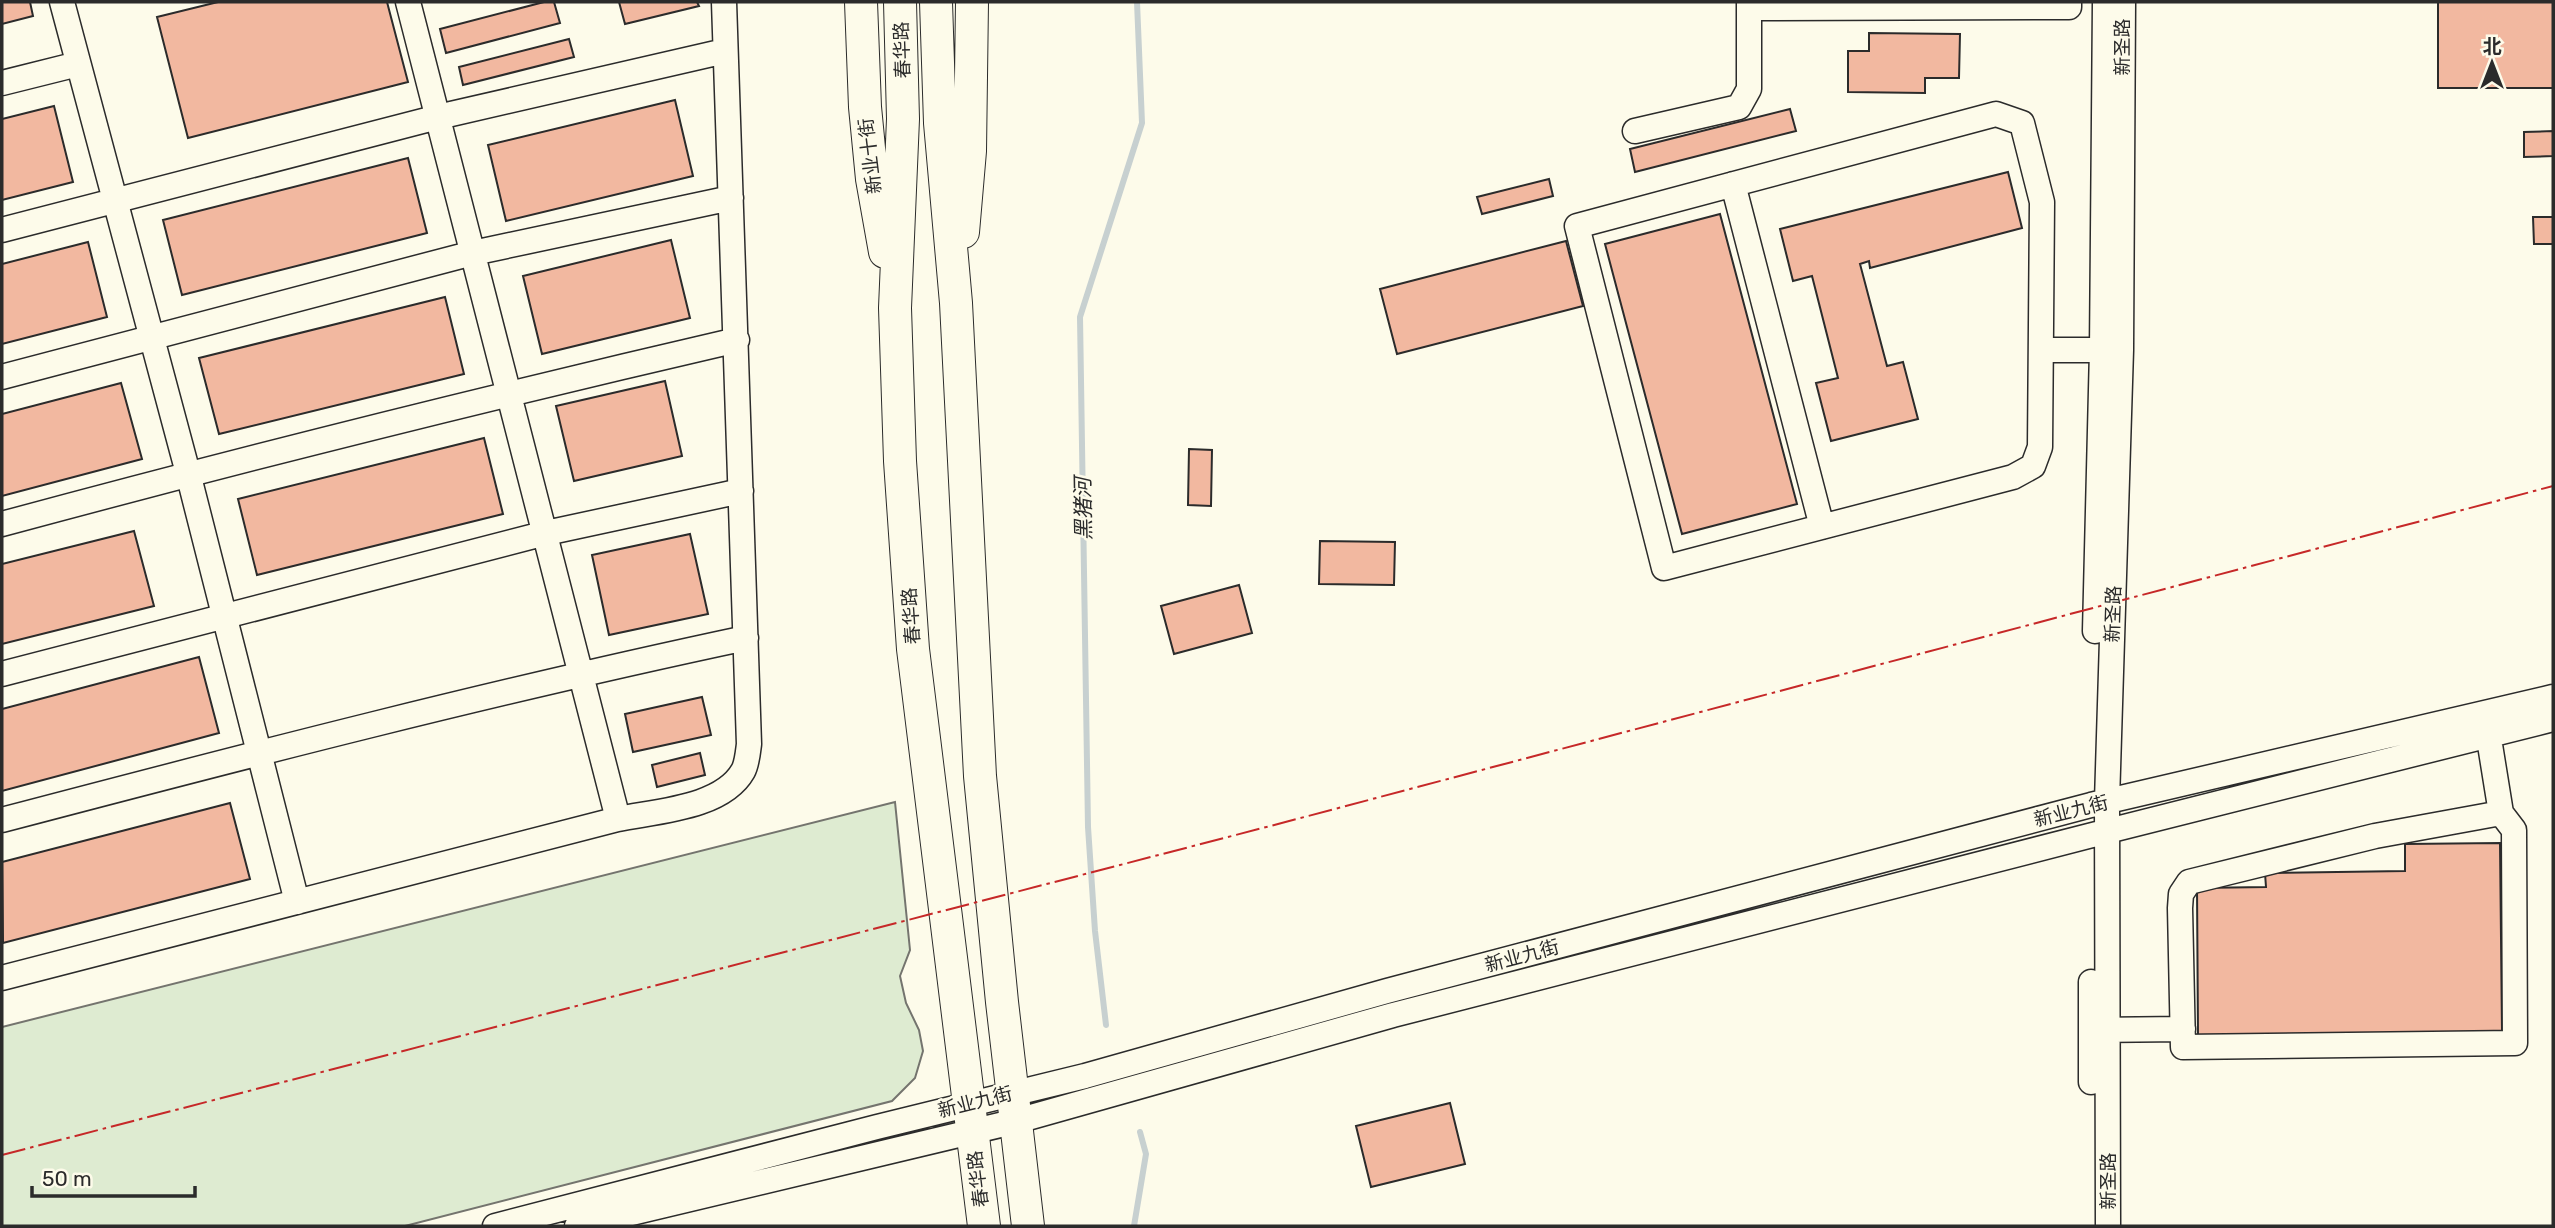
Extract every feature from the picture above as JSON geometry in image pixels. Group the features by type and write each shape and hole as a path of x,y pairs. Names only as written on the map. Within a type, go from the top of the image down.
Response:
{"main road":[{"name":"新业十街","path":"861,2 865,107 872,179 895,308"},
{"name":"春华路","path":"900,2 903,119 895,308 900,461 913,649 984,1226"},
{"name":"春华路","path":"936,2 940,123 956,303 980,776 1028,1226"},
{"path":"956,303 970,150 972,2"}],"street":[{"path":"62,2 188,473 297,902"},
{"path":"408,2 618,819"},
{"path":"2,978 618,819 709,800 728,789 744,770 749,744 724,2"},
{"path":"1635,131 1739,107 1749,89 1749,5 2114,5"},
{"name":"新圣路","path":"2108,1226 2100,1029 2099,803 2111,351 2114,5"},
{"path":"2,229 438,117 725,51"},
{"path":"2,83 78,64"},
{"path":"1996,114 2022,123 2042,202 2040,447 2033,466 2013,477 1664,568 1577,226 1733,184 1996,114"},
{"path":"1733,184 1822,527"},
{"path":"2,377 473,253 731,198"},
{"path":"2,524 188,473 737,340"},
{"path":"2041,350 2111,351"},
{"path":"2,674 546,533 741,491"},
{"path":"2,820 259,752 582,673 746,638"},
{"name":"新业九街","path":"495,1226 541,1220 1393,1015 2099,833 2487,725 2553,697"},
{"name":"新业九街","path":"1014,1107 2099,803 2487,725 2553,719"},
{"path":"2487,725 2501,813 2514,830 2515,1043 2183,1047 2180,908 2181,894 2189,882 2375,836 2501,813"},
{"path":"2100,1029 2183,1029"},
{"name":"新圣路","path":"2091,1226 2100,1029"},
{"name":"新业九街","path":"577,1226 970,1117"}],"green space":[{"path":"895,802 910,950 900,976 906,1003 919,1030 923,1051 915,1078 892,1101 405,1226 2,1226 2,1027"}],"building":[{"path":"2,2 30,2 33,16 2,24"},
{"path":"218,2 387,2 408,82 188,138 157,17"},
{"path":"544,2 554,2 560,23 446,53 440,29"},
{"path":"619,2 697,2 699,6 625,24"},
{"path":"2438,2 2553,2 2553,88 2438,88"},
{"path":"1869,33 1960,34 1959,78 1925,78 1925,93 1848,92 1848,51 1869,51"},
{"path":"569,39 574,57 463,85 459,67"},
{"path":"675,100 693,176 506,221 488,145"},
{"path":"54,106 73,182 2,200 2,119"},
{"path":"1790,109 1796,131 1635,172 1630,149"},
{"path":"2553,131 2553,156 2524,157 2524,132"},
{"path":"408,158 427,233 182,295 163,220"},
{"path":"2008,172 2022,228 1870,268 1869,261 1860,264 1887,366 1903,362 1918,419 1831,441 1816,383 1838,378 1812,276 1793,281 1780,229"},
{"path":"1549,179 1553,196 1482,214 1477,197"},
{"path":"1720,214 1797,504 1682,534 1605,244"},
{"path":"2533,217 2553,217 2553,244 2534,244"},
{"path":"671,240 690,318 542,354 523,276"},
{"path":"1566,241 1583,306 1397,354 1380,289"},
{"path":"88,242 107,317 2,344 2,264"},
{"path":"445,297 464,374 219,434 199,358"},
{"path":"665,381 682,456 574,481 556,406"},
{"path":"121,383 142,459 2,496 2,414"},
{"path":"484,438 503,514 257,575 238,499"},
{"path":"1189,449 1212,450 1211,506 1188,505"},
{"path":"134,531 154,606 2,644 2,564"},
{"path":"690,534 708,614 609,635 592,555"},
{"path":"1320,541 1395,542 1394,585 1319,584"},
{"path":"1239,585 1252,633 1174,654 1161,606"},
{"path":"199,657 219,733 2,791 2,709"},
{"path":"702,697 711,735 633,752 625,714"},
{"path":"700,753 705,775 657,787 652,765"},
{"path":"230,803 250,879 3,943 2,862"},
{"path":"2500,843 2502,1032 2198,1036 2197,888 2266,887 2265,873 2405,871 2405,844"},
{"path":"1450,1103 1465,1164 1371,1187 1356,1126"}],"waterway":[{"name":"黑猪河","path":"1106,1025 1095,931 1088,827 1080,317 1142,123 1137,2"},
{"path":"1134,1226 1146,1154 1140,1132"}],"power":[{"path":"2,1155 1278,824 2553,486"}]}
